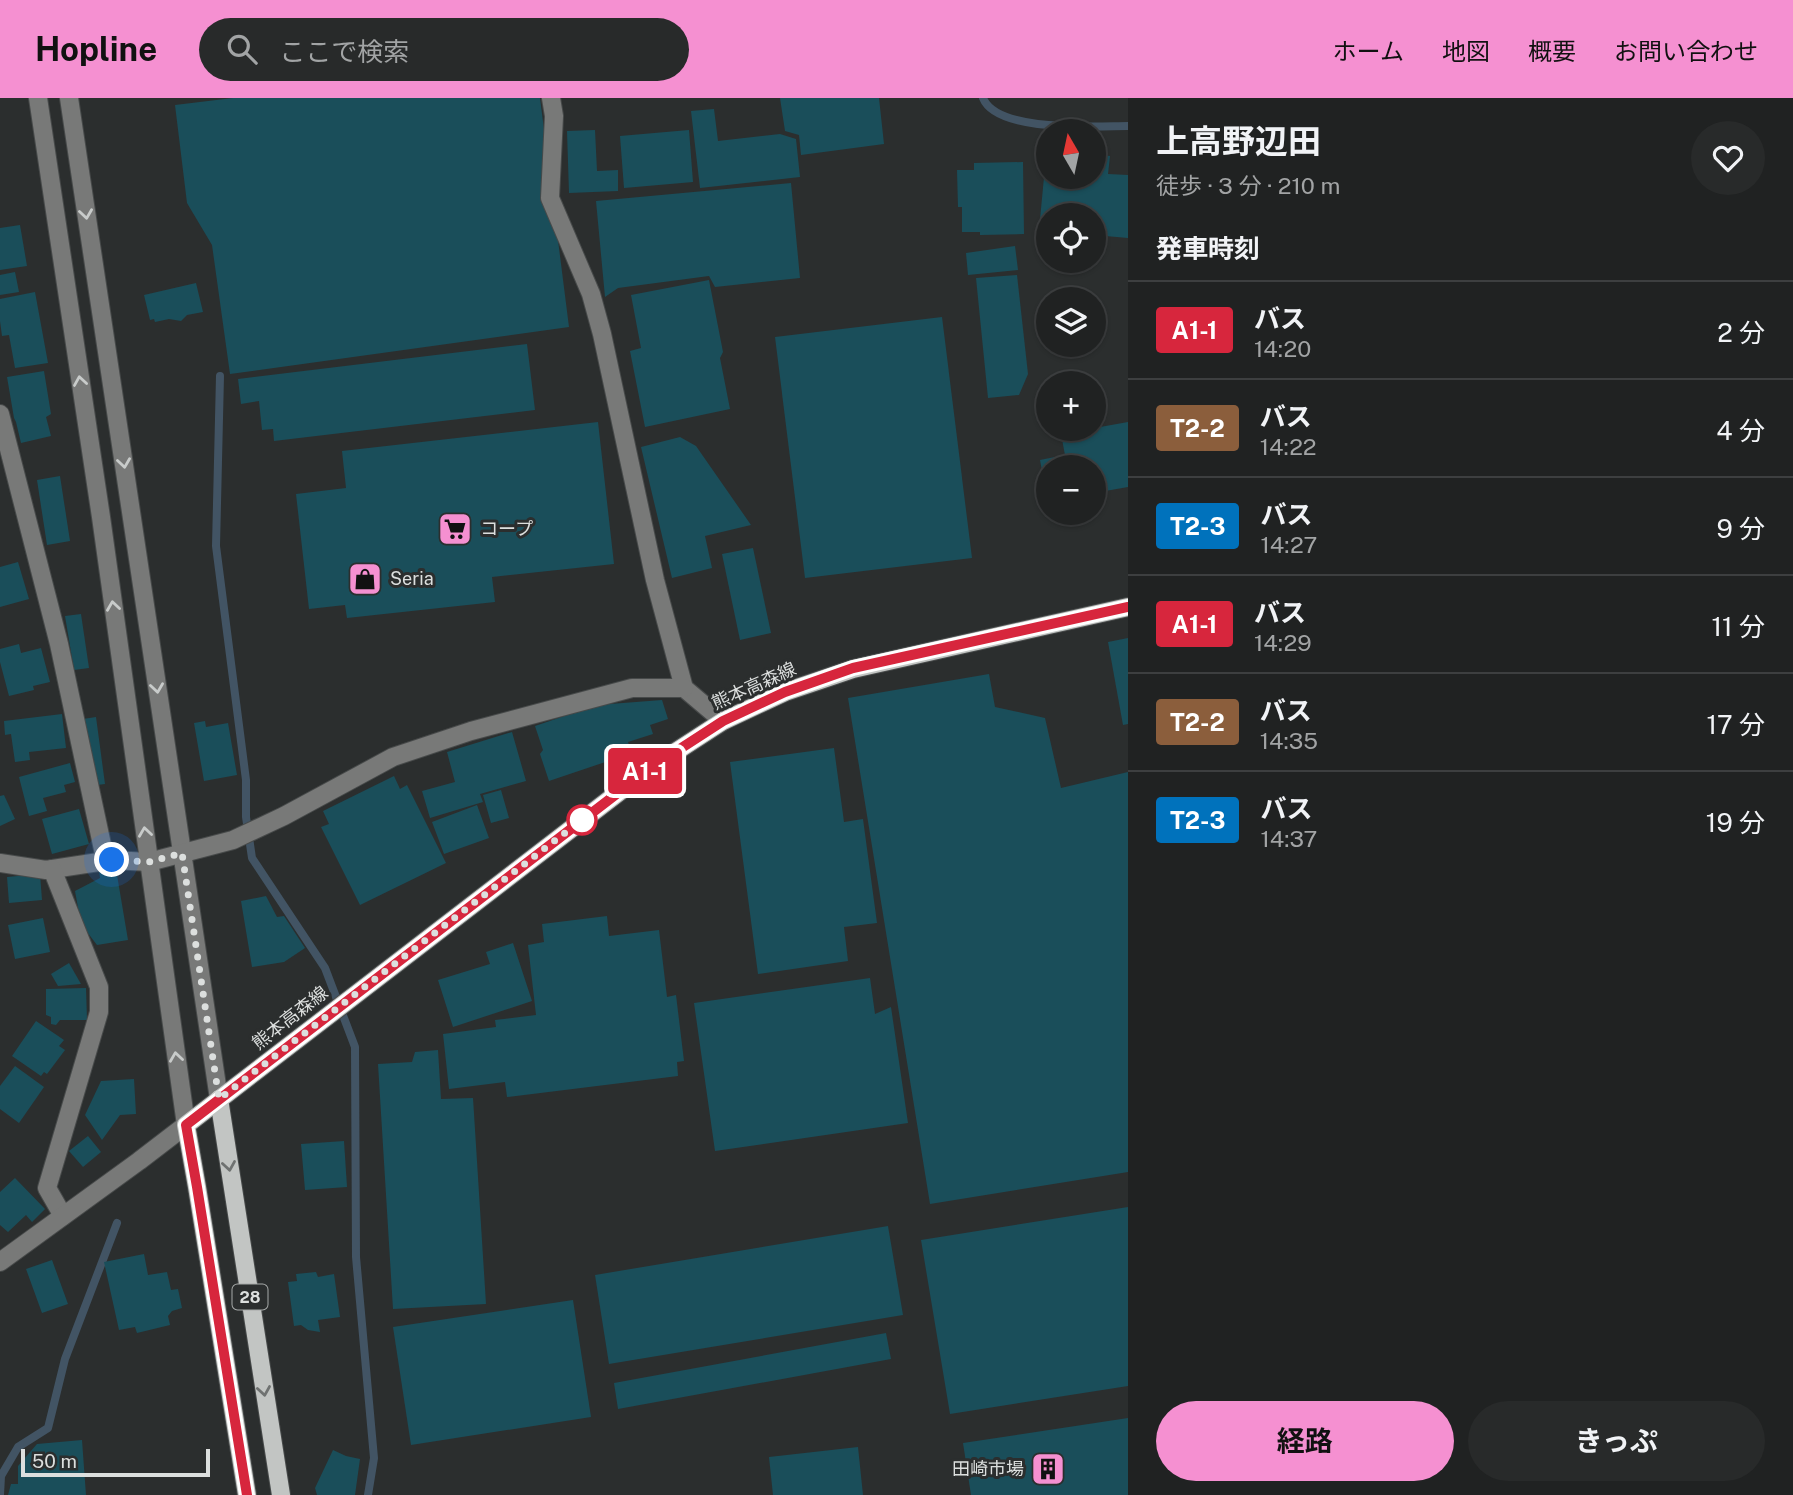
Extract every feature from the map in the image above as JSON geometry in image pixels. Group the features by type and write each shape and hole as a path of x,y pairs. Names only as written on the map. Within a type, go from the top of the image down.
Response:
{"main road":[{"name":"熊本高森線","path":"186,1125 649,769 723,721 785,692 853,668 1128,607"},
{"name":"28","path":"219,1099 281,1495"},
{"name":"28","path":"186,1125 247,1495"}],"street":[{"path":"0,1262 186,1125 99,503 37,98"},
{"path":"69,98 219,1099"},
{"path":"551,98 554,116 550,198 591,294 602,334 655,580 684,688 723,721"},
{"path":"52,191 82,185"},
{"path":"0,415 58,644 104,854 112,860"},
{"path":"0,863 46,870 112,860 149,862 233,839 284,816 393,757 471,731 632,688 684,688"},
{"path":"52,869 99,987 99,1012 47,1188 63,1216"}],"building":[{"path":"233,98 540,98 569,327 230,374 212,245 187,203 175,105"},
{"path":"780,98 879,98 884,144 801,155 799,135 785,131"},
{"path":"714,109 718,141 780,134 796,139 800,177 700,188 691,111"},
{"path":"595,130 597,171 618,170 618,191 569,193 567,131"},
{"path":"689,130 693,182 624,188 620,136"},
{"path":"1106,156 1110,156 1108,174 1128,175 1128,238 1106,236 1106,203 1042,203 1043,189 1106,189"},
{"path":"1023,162 1024,234 980,235 980,232 962,232 957,170 974,170 974,163"},
{"path":"791,183 800,278 715,287 709,276 618,288 605,297 596,201"},
{"path":"20,225 27,266 0,270 0,228"},
{"path":"1015,246 1018,270 968,275 966,253"},
{"path":"15,272 19,292 0,295 0,275"},
{"path":"1017,275 1028,374 1019,395 988,398 976,278"},
{"path":"709,280 723,352 720,358 730,409 645,427 630,351 641,348 631,295"},
{"path":"196,283 203,312 187,315 181,321 150,320 144,295"},
{"path":"35,292 48,363 15,368 9,335 2,336 0,299"},
{"path":"942,317 972,558 805,578 775,337"},
{"path":"527,344 535,410 274,441 273,429 262,430 259,401 241,404 238,379"},
{"path":"44,371 51,414 46,417 51,436 21,443 7,377"},
{"name":"コープ","path":"598,422 614,564 492,577 495,602 347,618 345,605 309,609 296,494 346,488 342,451"},
{"path":"1128,422 1128,487 1106,491 1106,455 1065,455 1062,441 1106,441 1106,426"},
{"path":"680,437 696,446 751,525 705,536 712,568 672,578 641,447"},
{"path":"60,476 70,541 47,545 37,480"},
{"path":"753,548 771,633 740,640 722,554"},
{"path":"18,562 29,599 0,607 0,567"},
{"path":"81,614 89,668 74,670 65,616"},
{"path":"1128,638 1128,724 1123,725 1108,642"},
{"path":"19,644 21,653 41,648 50,682 33,686 34,690 9,696 0,662 0,649"},
{"path":"989,674 995,707 1045,718 1061,788 1128,772 1128,1172 930,1204 848,698"},
{"path":"662,700 668,719 650,725 653,734 628,742 632,753 549,781 535,726 597,705"},
{"path":"62,714 66,748 29,752 30,760 15,762 11,734 5,735 4,721"},
{"path":"96,717 105,784 97,785 93,757 88,755 83,719"},
{"path":"205,721 206,727 228,723 237,775 204,781 194,723"},
{"path":"512,732 526,781 480,794 483,802 430,818 422,791 455,782 447,752"},
{"path":"834,748 844,822 863,819 877,923 844,927 848,961 758,974 730,762"},
{"path":"70,763 75,782 64,785 66,792 43,798 47,811 29,816 19,777"},
{"path":"394,776 400,789 407,785 446,863 360,905 321,827 329,824 323,811"},
{"path":"501,790 509,818 491,823 483,795"},
{"path":"4,795 15,819 0,826 0,796"},
{"path":"477,805 489,838 444,854 432,822"},
{"path":"79,809 89,844 52,854 42,819"},
{"path":"116,869 128,940 97,945 81,924 75,891 100,878 99,871"},
{"path":"40,874 42,900 9,903 7,877"},
{"path":"266,896 277,917 284,916 305,948 284,962 252,967 241,901"},
{"path":"607,916 609,936 659,930 667,997 676,995 684,1061 677,1062 678,1076 507,1097 505,1082 449,1089 443,1034 496,1027 495,1020 536,1015 528,945 544,942 542,924"},
{"path":"43,918 50,952 15,959 8,925"},
{"path":"513,943 532,1001 453,1027 438,980 490,964 486,952"},
{"path":"69,963 81,984 58,986 51,974"},
{"path":"870,978 875,1014 891,1007 908,1123 715,1151 694,1003"},
{"path":"86,988 87,1020 60,1020 56,1025 51,1024 51,1017 46,1015 46,989"},
{"path":"36,1021 64,1040 59,1046 65,1050 47,1074 44,1072 41,1076 12,1056"},
{"path":"438,1050 441,1099 473,1098 486,1304 393,1309 378,1064 412,1062 415,1052"},
{"path":"15,1066 44,1087 19,1123 0,1109 0,1086"},
{"path":"134,1079 136,1114 120,1115 102,1140 85,1115 101,1081"},
{"path":"88,1136 101,1152 83,1167 69,1151"},
{"path":"344,1141 347,1187 305,1190 301,1144"},
{"path":"15,1178 45,1209 32,1222 26,1215 8,1232 0,1225 0,1192"},
{"path":"1128,1207 1128,1386 950,1414 921,1240"},
{"path":"888,1226 903,1315 609,1364 595,1275"},
{"path":"144,1254 148,1275 167,1272 171,1290 178,1289 182,1308 172,1311 168,1316 170,1325 137,1333 135,1327 119,1330 104,1262"},
{"path":"52,1260 68,1304 42,1313 26,1269"},
{"path":"316,1272 318,1277 334,1274 340,1317 318,1320 320,1332 308,1330 301,1325 294,1326 288,1282 297,1281 296,1274"},
{"path":"573,1300 591,1417 411,1445 393,1327"},
{"path":"886,1333 891,1359 618,1409 614,1383"},
{"name":"田崎市場","path":"1128,1418 1128,1495 971,1495 963,1443"},
{"path":"82,1440 86,1495 8,1495 11,1484 18,1484 18,1466 37,1444"},
{"path":"858,1447 863,1495 773,1495 769,1457"},
{"path":"333,1450 360,1459 355,1495 317,1495 315,1488"}],"waterway":[{"path":"983,98 992,109 1007,117 1027,122 1072,126 1128,126"},
{"path":"220,376 216,546 246,780 246,817 252,858 325,968 355,1047 356,1257 374,1458 368,1495"},
{"path":"0,1495 1,1476 18,1447 48,1428 65,1359 117,1223"}],"bus line":[{"name":"A1-1","path":"247,1495 186,1125 649,769 723,721 785,692 853,668 1128,607"}],"place":[{"name":"コープ","path":"455,529"},
{"name":"Seria","path":"365,579"},
{"name":"田崎市場","path":"1048,1469"}],"route":[{"path":"112,860 149,862 182,853 219,1099 582,820"}]}
